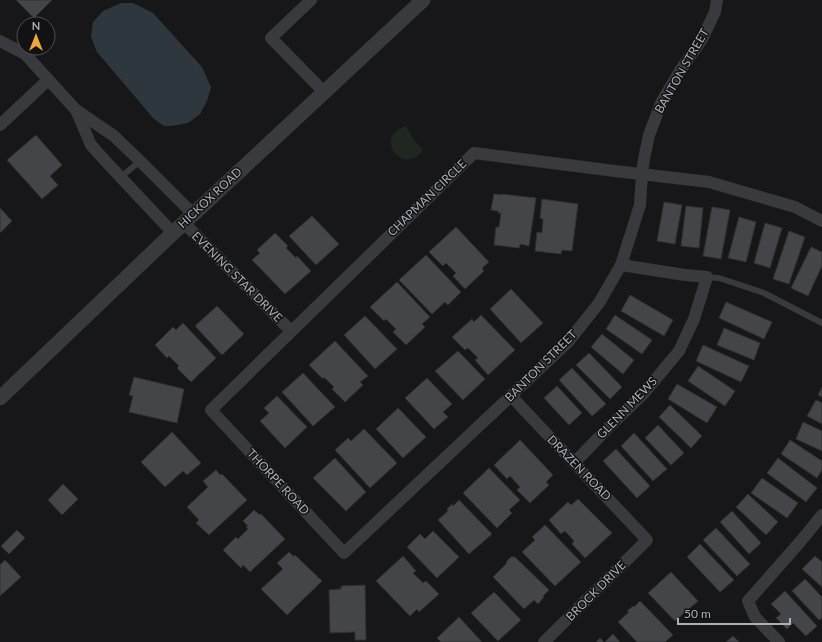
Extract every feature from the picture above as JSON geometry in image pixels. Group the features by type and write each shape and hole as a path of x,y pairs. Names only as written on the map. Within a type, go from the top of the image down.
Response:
{"street":[{"path":"311,0 271,38 324,92"},
{"name":"HICKOX ROAD","path":"0,398 183,223 423,0"},
{"name":"BANTON STREET","path":"344,553 568,342 599,303 621,265 640,205 642,174 649,135 662,101 702,38 715,12 717,0"},
{"name":"EVENING STAR DRIVE","path":"0,41 25,54 76,110 114,136 140,160 183,223"},
{"path":"0,125 48,80"},
{"name":"EVENING STAR DRIVE","path":"76,110 91,145 110,166 121,177 183,223 291,331"},
{"name":"CHAPMAN CIRCLE","path":"211,410 474,152 709,182 795,207 822,221"},
{"path":"621,265 707,277"},
{"name":"GLENN MEWS","path":"574,463 644,394 679,351 694,319 707,277"},
{"name":"DRAZEN ROAD","path":"511,396 647,540"},
{"name":"THORPE ROAD","path":"211,410 344,553"},
{"path":"779,642 755,617 748,601 822,515"},
{"name":"BROCK DRIVE","path":"544,642 647,540"}],"lane":[{"path":"121,177 140,160"},
{"path":"707,277 720,278 764,293 822,323"}],"shaded area":[{"path":"121,3 133,3 153,13 202,67 211,87 207,101 200,114 188,123 164,126 154,119 97,52 91,37 93,22 103,11"},
{"path":"406,126 414,140 423,150 415,157 407,159 400,157 394,152 391,145 392,138 396,131"}],"building":[{"path":"16,0 52,0 36,16 32,16"},
{"path":"36,135 62,165 50,176 58,185 42,199 7,160"},
{"path":"494,194 536,198 529,246 520,244 519,248 494,245 496,227 499,227 501,213 491,210"},
{"path":"542,199 578,204 572,251 562,250 561,254 535,251 537,232 542,233 543,219 540,218"},
{"path":"664,202 682,205 675,244 657,241"},
{"path":"686,206 703,208 699,248 681,246"},
{"path":"712,207 730,210 721,259 703,256"},
{"path":"0,208 12,221 0,233"},
{"path":"312,216 339,244 316,265 289,236"},
{"path":"739,217 756,222 746,262 728,258"},
{"path":"765,223 782,228 770,268 754,263"},
{"path":"456,227 489,262 482,268 484,271 465,289 453,276 456,273 446,263 443,266 429,252"},
{"path":"789,231 805,237 789,284 773,279"},
{"path":"275,233 288,246 286,248 296,258 297,256 311,271 285,294 252,260 260,253 257,250"},
{"path":"811,247 822,252 822,266 808,296 791,288"},
{"path":"426,255 461,292 448,305 445,302 432,314 399,280"},
{"path":"397,282 430,317 422,324 425,327 406,345 393,332 396,329 386,319 384,321 370,307"},
{"path":"511,289 543,323 521,343 490,309"},
{"path":"630,295 673,320 664,336 621,311"},
{"path":"726,302 772,322 764,339 719,318"},
{"path":"217,306 244,334 222,355 195,326"},
{"path":"481,315 515,350 488,375 475,360 478,358 468,348 465,350 452,337 472,319 474,322"},
{"path":"615,315 652,340 642,354 606,329"},
{"path":"365,316 397,349 375,369 344,335"},
{"path":"183,323 216,358 191,382 177,368 179,366 169,356 167,358 155,345 173,327 176,330"},
{"path":"724,328 760,343 754,360 717,345"},
{"path":"602,334 634,360 623,374 591,347"},
{"path":"335,341 368,376 360,382 363,385 345,402 332,389 334,387 324,377 323,379 309,365"},
{"path":"703,345 749,366 741,382 696,361"},
{"path":"458,351 485,379 463,400 435,371"},
{"path":"589,353 622,387 610,399 576,365"},
{"path":"698,366 735,391 725,406 688,381"},
{"path":"572,368 606,404 592,416 559,380"},
{"path":"303,373 335,407 313,426 282,392"},
{"path":"134,377 184,389 177,423 129,412 133,396 129,395"},
{"path":"427,378 452,404 443,412 448,417 434,429 405,398"},
{"path":"677,384 717,407 707,423 668,399"},
{"path":"557,386 582,413 569,425 544,398"},
{"path":"822,387 822,397 818,395"},
{"path":"277,396 307,427 285,448 260,421 269,413 264,408"},
{"path":"816,400 822,403 822,424 807,416"},
{"path":"670,405 702,436 691,448 659,417"},
{"path":"398,408 426,437 403,458 376,429"},
{"path":"803,422 822,431 822,451 796,439"},
{"path":"658,425 684,453 671,465 645,438"},
{"path":"364,429 397,463 370,488 335,450 348,438 351,441"},
{"path":"172,432 201,463 187,475 183,471 165,487 141,462"},
{"path":"634,433 667,469 653,481 621,446"},
{"path":"520,440 553,475 546,482 549,485 530,503 517,490 520,487 510,476 507,479 494,465"},
{"path":"790,440 822,461 822,470 817,478 781,454"},
{"path":"616,449 650,486 637,498 603,461"},
{"path":"335,458 366,492 346,511 313,478"},
{"path":"778,458 817,488 806,502 767,473"},
{"path":"489,468 520,500 509,510 512,513 497,528 463,493"},
{"path":"216,470 220,475 222,474 247,500 209,535 196,523 199,520 187,507 208,487 203,481"},
{"path":"762,478 798,503 787,518 751,493"},
{"path":"63,484 78,499 62,515 48,500"},
{"path":"748,494 778,522 766,535 736,507"},
{"path":"578,499 612,533 585,558 572,544 574,541 565,531 561,534 549,520 568,502 571,505"},
{"path":"459,500 492,534 469,554 438,520 448,511 447,509 452,504 453,506"},
{"path":"254,510 260,515 261,514 285,539 250,572 243,565 241,568 223,550 236,537 238,539 248,529 246,527 248,526 243,521"},
{"path":"732,511 761,543 749,554 720,522"},
{"path":"545,525 581,562 555,586 522,552 535,540 532,537"},
{"path":"716,528 750,564 737,576 703,540"},
{"path":"17,530 25,538 9,554 1,546"},
{"path":"433,531 459,557 437,578 407,547 420,534 425,539"},
{"path":"700,544 734,580 720,592 687,557"},
{"path":"289,552 294,557 295,555 322,581 287,615 261,589 283,569 277,563"},
{"path":"403,556 416,571 413,573 423,583 426,581 439,594 419,612 417,609 410,616 376,581"},
{"path":"815,556 822,562 822,587 802,569"},
{"path":"511,557 515,557 549,590 538,604 534,600 524,609 493,577"},
{"path":"5,560 21,577 0,596 0,565"},
{"path":"671,572 698,601 675,621 648,593"},
{"path":"805,579 822,597 822,618 819,620 792,591"},
{"path":"365,585 366,640 355,640 355,632 330,633 329,590 341,589 341,586"},
{"path":"785,591 817,626 806,636 793,623 787,629 776,618 781,614 771,604"},
{"path":"494,592 521,620 498,641 471,613"},
{"path":"640,601 673,635 665,642 637,642 618,622 629,612 627,611"},
{"path":"459,617 482,642 441,642 437,638"},
{"path":"613,634 620,642 605,642"},
{"path":"733,636 739,642 726,642"},
{"path":"600,638 604,642 596,642"}]}
